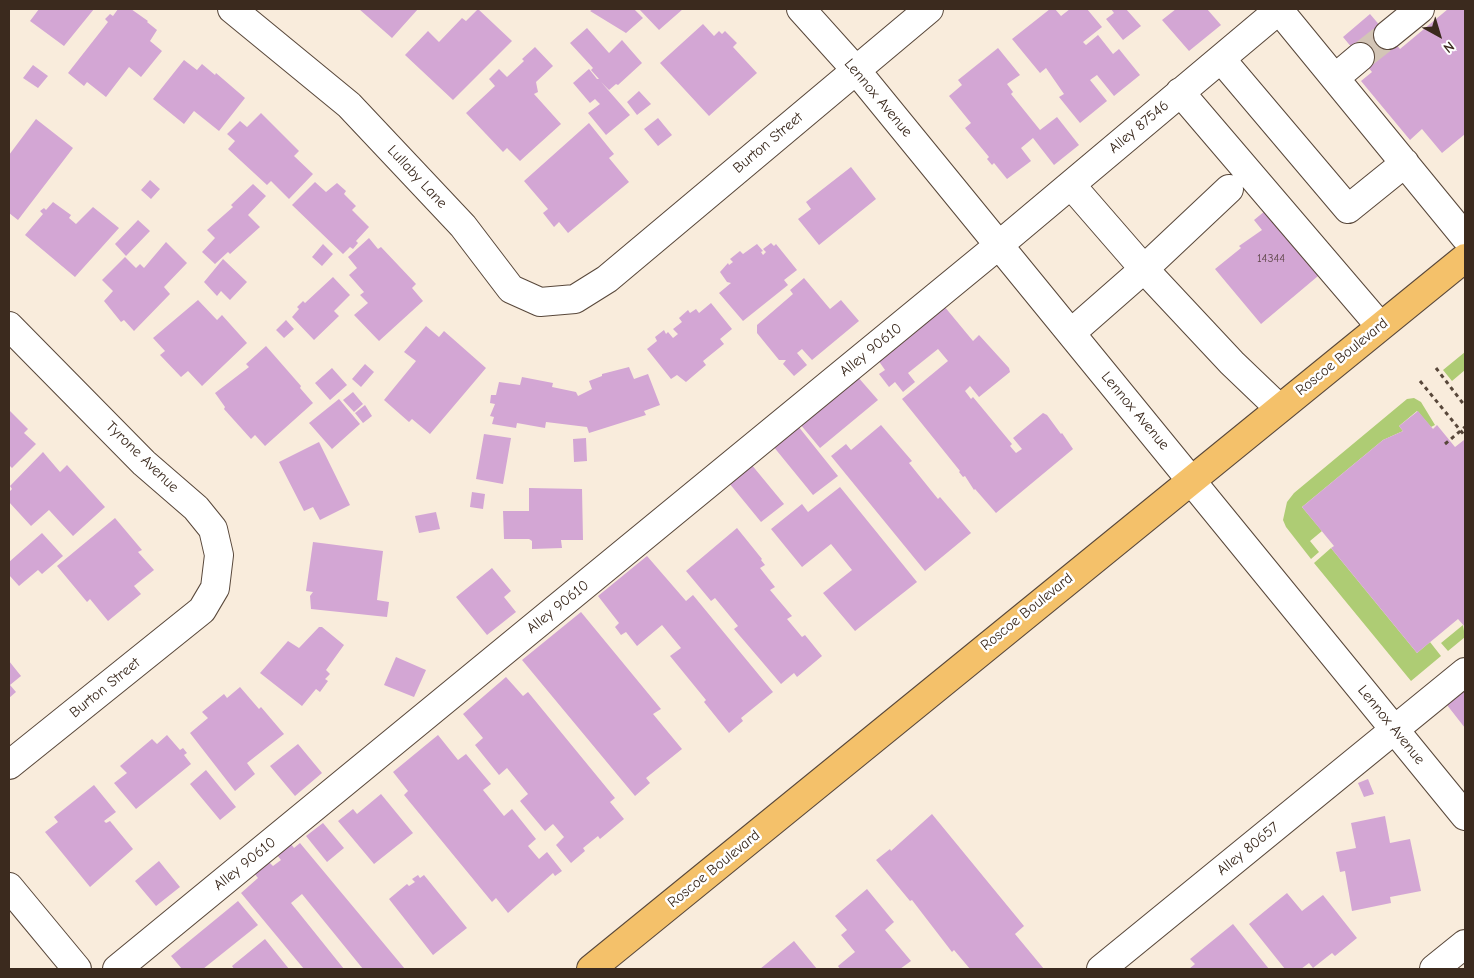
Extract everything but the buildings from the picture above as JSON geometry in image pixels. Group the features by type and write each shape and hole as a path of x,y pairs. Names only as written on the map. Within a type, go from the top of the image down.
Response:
{"main road":[{"name":"Roscoe Boulevard","path":"591,969 1465,258"}],"street":[{"name":"Lullaby Lane","path":"232,9 348,105 463,226 511,289 540,302 575,299 607,279"},
{"name":"Lennox Avenue","path":"801,9 855,69 1192,479 1465,816"},
{"name":"Burton Street","path":"607,279 855,69 929,9"},
{"path":"1280,9 1465,237"},
{"name":"Alley 87546","path":"999,245 1280,9"},
{"path":"1388,35 1420,9"},
{"path":"1335,78 1360,57"},
{"path":"1221,59 1348,209 1405,163"},
{"path":"1180,92 1380,326"},
{"path":"1071,185 1144,269 1232,363 1279,408"},
{"path":"1071,333 1144,269 1229,190"},
{"name":"Alley 90610","path":"117,969 999,245"},
{"name":"Tyrone Avenue","path":"9,326 144,463 196,508 213,529 219,555 215,588 202,610"},
{"name":"Burton Street","path":"9,765 202,610"},
{"name":"Alley 80657","path":"1101,969 1465,672"},
{"path":"9,887 77,969"},
{"path":"1434,969 1465,944"}],"path":[{"path":"1436,368 1465,406"},
{"path":"1420,381 1465,436"},
{"path":"1445,444 1465,427"}],"green space":[{"path":"1465,352 1465,370 1452,381 1443,370"},
{"path":"1414,398 1421,402 1435,425 1431,427 1417,411 1399,426 1403,431 1383,440 1302,507 1322,531 1310,541 1319,552 1311,559 1286,527 1283,520 1287,502 1294,493 1407,399"},
{"path":"1331,548 1417,653 1430,642 1441,656 1411,681 1314,563"},
{"path":"1463,625 1465,637 1448,651 1441,643"}],"tunnel":[{"path":"1360,57 1388,35"}]}
